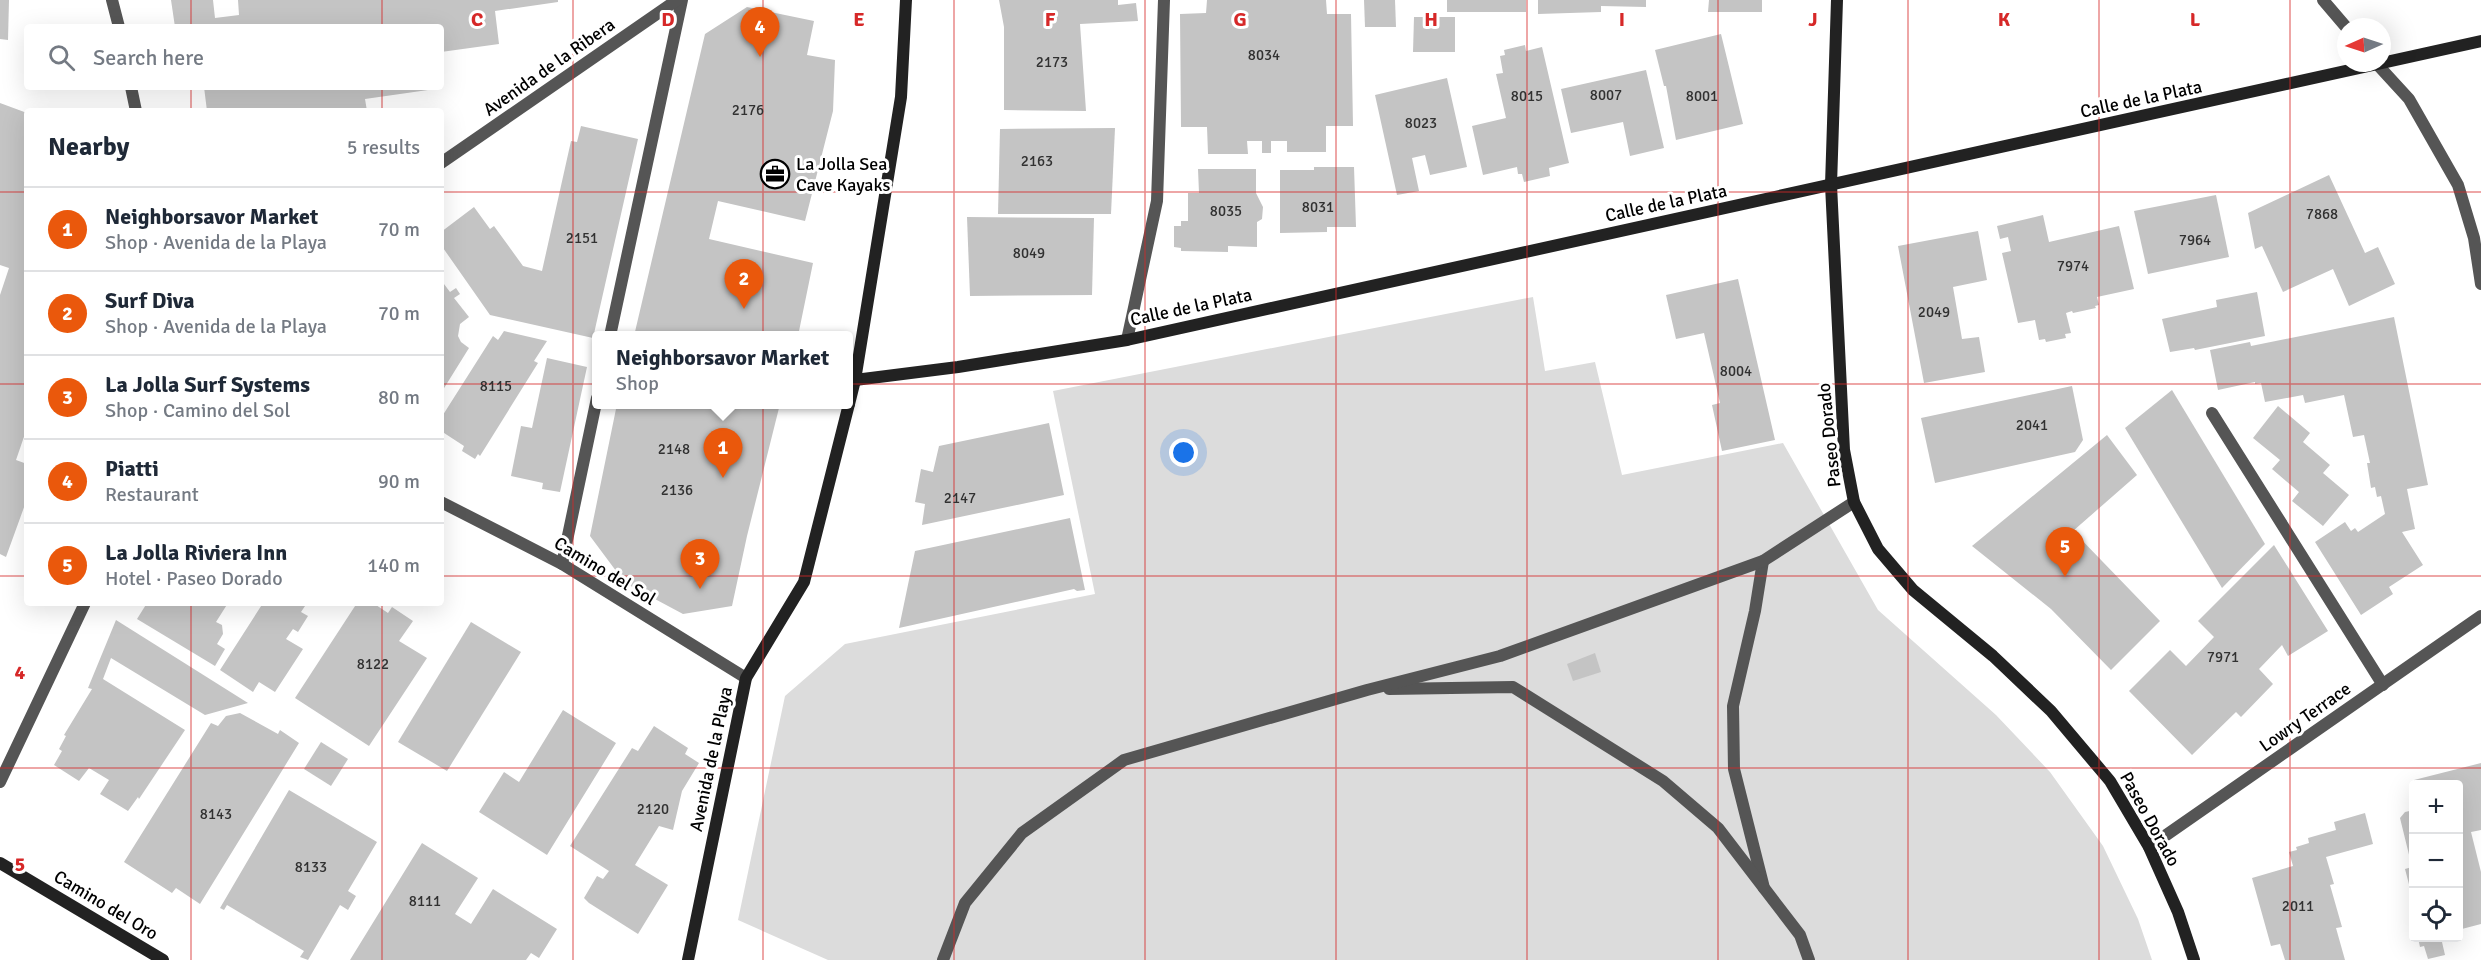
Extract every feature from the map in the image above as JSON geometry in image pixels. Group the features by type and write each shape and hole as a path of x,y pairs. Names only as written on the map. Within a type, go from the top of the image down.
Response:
{"street":[{"path":"112,0 118,24"},
{"name":"Avenida de la Ribera","path":"444,161 677,0"},
{"path":"611,331 682,0"},
{"name":"Avenida de la Playa","path":"853,388 901,97 906,0"},
{"path":"1127,340 1157,201 1164,0"},
{"name":"Paseo Dorado","path":"1837,0 1831,185 1844,450 1854,502 1878,549 1913,590 1993,656 2051,711 2110,781 2149,847 2178,912 2194,960"},
{"path":"2323,0 2338,18"},
{"name":"Calle de la Plata","path":"2391,61 2481,41"},
{"name":"Calle de la Plata","path":"855,380 958,367 1127,340 2341,72"},
{"path":"2384,72 2409,99 2458,185 2474,238 2481,284"},
{"path":"132,90 135,108"},
{"path":"562,564 595,409"},
{"name":"Avenida de la Playa","path":"688,960 746,678 804,582 848,409"},
{"path":"2212,413 2383,685"},
{"path":"943,960 965,903 1022,833 1124,760 1367,690 1500,656 1763,561 1854,502"},
{"name":"Camino del Sol","path":"444,504 562,564 746,678"},
{"path":"1763,561 1755,611 1733,706 1734,769 1764,888"},
{"path":"0,782 84,606"},
{"name":"Lowry Terrace","path":"2149,847 2481,616"},
{"path":"1367,690 1513,687 1663,781 1718,828 1800,935 1809,960"},
{"name":"Camino del Oro","path":"0,863 163,960"}],"shaded area":[{"path":"1533,297 1545,371 1595,362 1622,475 1783,443 1878,610 1996,715 2050,772 2103,846 2138,919 2152,960 828,960 738,920 785,696 845,644 1095,594 1053,391"}],"building":[{"path":"0,0 9,0 8,40 0,39"},
{"path":"171,0 213,0 215,18 239,15 238,0 558,0 558,2 495,11 499,44 444,52 444,24 175,24"},
{"path":"999,0 1118,0 1118,5 1136,3 1138,21 1080,24 1086,111 1004,110 1004,27"},
{"path":"1207,0 1326,0 1327,14 1351,14 1353,126 1326,126 1326,152 1287,152 1287,141 1271,141 1271,153 1262,153 1262,141 1247,141 1248,154 1208,154 1207,127 1181,127 1180,14 1206,13"},
{"path":"1364,0 1395,0 1396,27 1365,27"},
{"path":"1447,0 1526,0 1526,12 1447,12"},
{"path":"1538,0 1646,0 1646,7 1601,6 1601,12 1538,14"},
{"path":"1709,0 1762,0 1762,12 1708,12"},
{"path":"747,7 814,21 807,55 835,60 833,111 805,221 718,201 709,239 813,263 799,331 635,331 705,34"},
{"path":"1414,17 1455,17 1455,52 1413,52"},
{"path":"1721,34 1743,124 1676,140 1666,86 1664,86 1655,50"},
{"path":"1525,45 1526,51 1542,47 1569,163 1549,168 1550,176 1524,182 1522,174 1518,174 1517,167 1483,175 1472,126 1506,118 1496,74 1503,73 1500,56 1505,55 1504,50"},
{"path":"1646,70 1664,148 1630,156 1623,122 1571,133 1561,89"},
{"path":"1447,78 1467,167 1430,175 1425,155 1412,158 1419,191 1397,195 1375,95"},
{"path":"204,90 428,90 365,99 366,108 207,108"},
{"path":"0,103 24,112 24,437 16,460 24,463 24,507 6,557 0,554 0,295 9,268 0,265"},
{"path":"581,126 638,139 592,338 490,315 444,249 444,230 474,207 490,229 494,226 523,266 542,271 571,141 577,142"},
{"path":"1115,128 1111,214 998,214 1000,129"},
{"path":"1314,167 1354,167 1356,227 1327,227 1327,232 1280,233 1280,170 1314,170"},
{"path":"1198,169 1256,169 1256,193 1263,207 1262,219 1257,222 1257,247 1228,246 1228,252 1181,251 1181,248 1174,247 1174,226 1181,226 1181,221 1188,221 1188,193 1199,193"},
{"path":"2329,175 2365,253 2378,247 2395,284 2349,306 2333,269 2283,292 2262,246 2255,249 2248,213"},
{"path":"2216,195 2229,257 2148,274 2134,211"},
{"path":"2043,215 2049,242 2119,226 2134,289 2097,297 2099,305 2095,306 2096,308 2066,313 2071,333 2065,334 2066,338 2046,342 2045,339 2039,340 2035,320 2018,323 2002,253 2011,251 2008,237 2000,239 1997,226"},
{"path":"967,217 1094,218 1092,295 970,296"},
{"path":"1978,231 1987,280 1953,287 1962,339 1979,337 1985,372 1924,383 1898,246"},
{"path":"1738,279 1775,440 1722,451 1712,405 1720,403 1704,333 1676,339 1666,295"},
{"path":"444,284 450,292 456,288 460,294 454,298 469,317 460,324 458,336 461,342 469,348 444,388"},
{"path":"2257,292 2265,336 2195,350 2194,348 2170,352 2162,319 2217,307 2216,300"},
{"path":"2394,317 2428,485 2407,489 2415,529 2402,532 2423,565 2389,587 2393,594 2361,615 2315,542 2345,522 2351,531 2355,528 2358,532 2385,514 2381,496 2377,497 2375,487 2371,488 2367,463 2370,463 2364,435 2353,437 2344,395 2305,403 2303,395 2265,402 2261,383 2255,384 2255,382 2218,390 2210,350 2250,342 2251,346"},
{"path":"504,331 547,341 534,361 538,363 480,456 478,454 475,459 462,451 464,446 444,433 444,413 493,336 498,340"},
{"path":"547,358 587,367 560,492 542,489 543,483 511,476 521,426 532,428"},
{"path":"2072,386 2083,440 2075,452 1935,483 1921,418"},
{"path":"2172,390 2265,544 2222,588 2125,428"},
{"path":"2278,406 2310,433 2303,442 2330,465 2323,473 2349,495 2323,526 2292,501 2299,492 2272,469 2280,460 2253,438"},
{"path":"616,409 779,409 732,606 683,614 625,583 590,536"},
{"path":"1049,423 1064,495 922,525 925,504 915,502 921,469 933,472 939,446"},
{"path":"2107,435 2137,475 2073,531 2160,621 2111,670 2051,609 1972,546"},
{"path":"1070,518 1085,590 1074,589 899,628 915,551"},
{"path":"2274,545 2328,631 2288,656 2282,645 2259,669 2273,684 2241,717 2236,712 2192,755 2129,691 2170,650 2186,666 2214,637 2198,621"},
{"path":"145,606 226,606 216,622 222,625 223,634 217,644 225,649 215,666 137,619"},
{"path":"261,606 305,606 301,612 308,616 298,632 293,629 286,639 303,649 275,692 259,682 253,692 220,670"},
{"path":"355,606 378,606 388,613 392,607 413,621 399,641 427,658 369,746 295,698"},
{"path":"116,620 248,703 205,715 111,658 103,679 185,730 139,799 138,797 128,811 100,794 109,780 89,768 79,781 54,765 62,751 59,749 66,736 64,735 92,689 88,688"},
{"path":"471,622 521,652 447,771 398,742"},
{"path":"1595,653 1601,672 1573,681 1567,664"},
{"path":"563,710 616,743 547,855 479,812 504,772 519,782"},
{"path":"240,713 278,734 280,730 299,743 200,904 176,888 172,893 124,862 211,723 218,726 226,716"},
{"path":"654,726 688,748 685,754 699,763 682,791 673,830 659,826 635,865 668,885 638,934 584,898 597,876 603,879 609,871 570,846 632,748 638,751"},
{"path":"321,742 348,759 331,786 304,769"},
{"path":"2481,763 2481,830 2471,832 2481,872 2481,924 2463,929 2463,780 2414,780"},
{"path":"289,790 377,842 348,891 356,896 348,910 340,905 308,960 300,957 304,951 227,905 224,910 220,908"},
{"path":"2409,811 2409,855 2400,818"},
{"path":"2365,813 2373,844 2326,857 2334,884 2330,885 2342,927 2336,928 2345,960 2285,960 2280,944 2271,946 2252,878 2293,866 2289,852 2309,843 2308,838 2336,830 2334,822"},
{"path":"422,843 478,878 455,914 471,924 493,889 557,929 539,958 531,953 526,960 350,960"},
{"path":"2409,868 2409,884 2405,869"},
{"path":"2419,942 2442,942 2445,955 2428,959 2424,946 2420,947"}],"place":[{"name":"Piatti","path":"760,57"},
{"name":"La Jolla Sea Cave Kayaks","path":"775,174"},
{"name":"Surf Diva","path":"744,309"},
{"name":"Neighborsavor Market","path":"723,478"},
{"name":"La Jolla Riviera Inn","path":"2065,577"},
{"name":"La Jolla Surf Systems","path":"700,589"}]}
